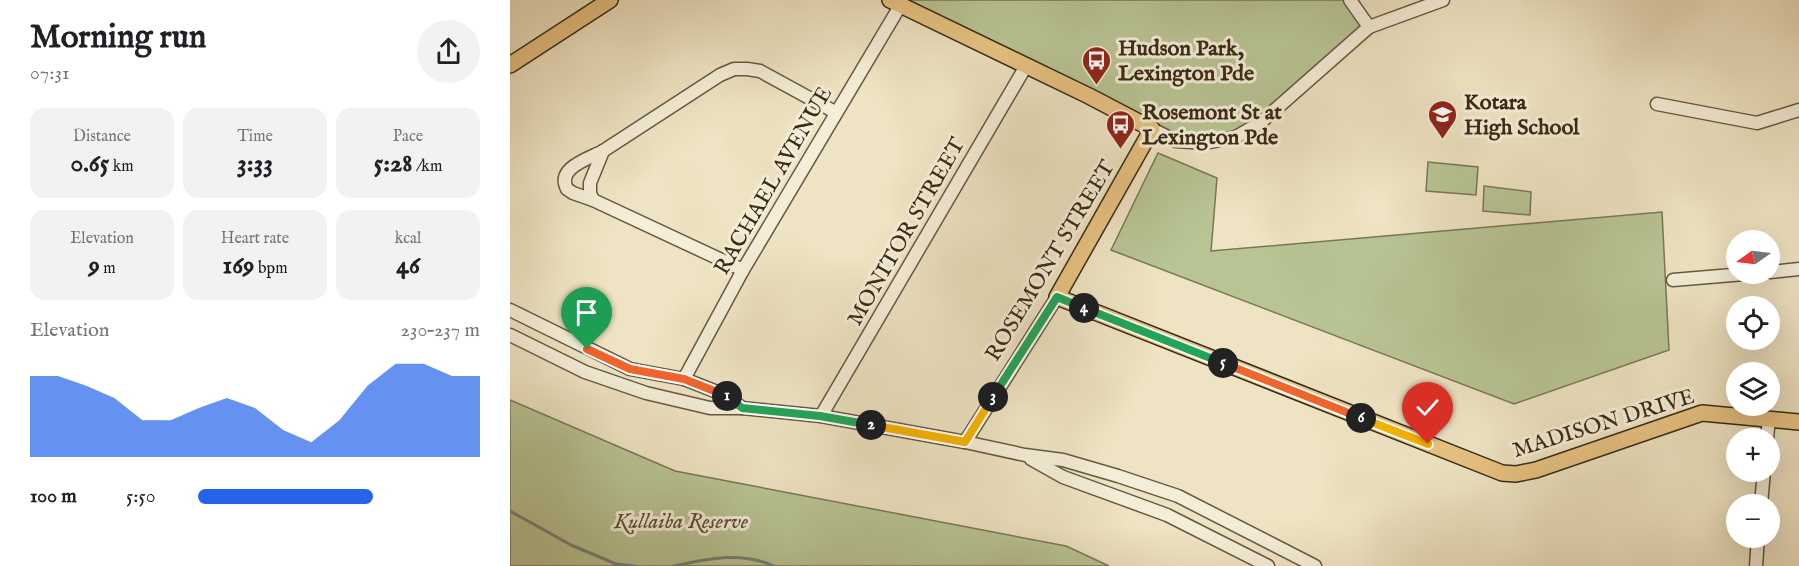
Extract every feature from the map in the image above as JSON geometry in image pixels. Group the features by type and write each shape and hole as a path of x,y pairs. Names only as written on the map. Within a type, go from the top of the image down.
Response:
{"main road":[{"path":"510,65 610,0"},
{"path":"895,3 1089,96 1152,129"},
{"name":"ROSEMONT STREET","path":"1057,297 1152,129"},
{"name":"MADISON DRIVE","path":"1057,297 1502,473 1516,474 1536,470 1702,413 1799,422"}],"street":[{"path":"1350,0 1369,27"},
{"path":"1152,129 1176,141 1186,142 1205,143 1236,137 1260,123 1369,27 1443,0"},
{"name":"RACHAEL AVENUE","path":"684,379 743,270 895,3"},
{"name":"MONITOR STREET","path":"820,416 1026,66"},
{"path":"743,270 593,200 573,193 564,184 566,173 720,75 734,69 760,71 835,112"},
{"path":"1657,104 1757,123 1799,110"},
{"path":"593,200 590,183 603,151"},
{"path":"1780,271 1799,269"},
{"path":"1673,280 1726,276"},
{"name":"ROSEMONT STREET","path":"965,442 1057,297"},
{"path":"510,310 630,369 684,379 725,395 742,408"},
{"path":"510,335 585,372 646,393 710,408 742,408 820,416 1062,460 1118,476 1178,496 1315,566"},
{"path":"1768,428 1769,419"},
{"path":"1025,455 1063,477 1167,515 1268,566"},
{"path":"1756,566 1757,548"}],"green space":[{"path":"891,0 1347,0 1369,27 1236,137 1176,141"},
{"path":"1158,153 1217,178 1211,251 1662,212 1669,350 1514,404 1111,250"},
{"path":"1428,162 1478,167 1476,195 1426,191"},
{"path":"1484,186 1531,192 1530,215 1483,211"},
{"name":"Kullaiba Reserve","path":"510,400 675,471 1066,546 1109,566 510,566"}],"waterway":[{"path":"510,511 571,545 616,564 635,566"},
{"path":"674,566 724,558 749,559 774,566"}],"place":[{"name":"Hudson Park, Lexington Pde","path":"1097,86"},
{"name":"Kotara High School","path":"1443,140"},
{"name":"Rosemont St at Lexington Pde","path":"1121,150"}],"route":[{"path":"587,349 630,369 684,379 725,395 742,408 820,416 965,442 1057,297 1428,444"}]}
